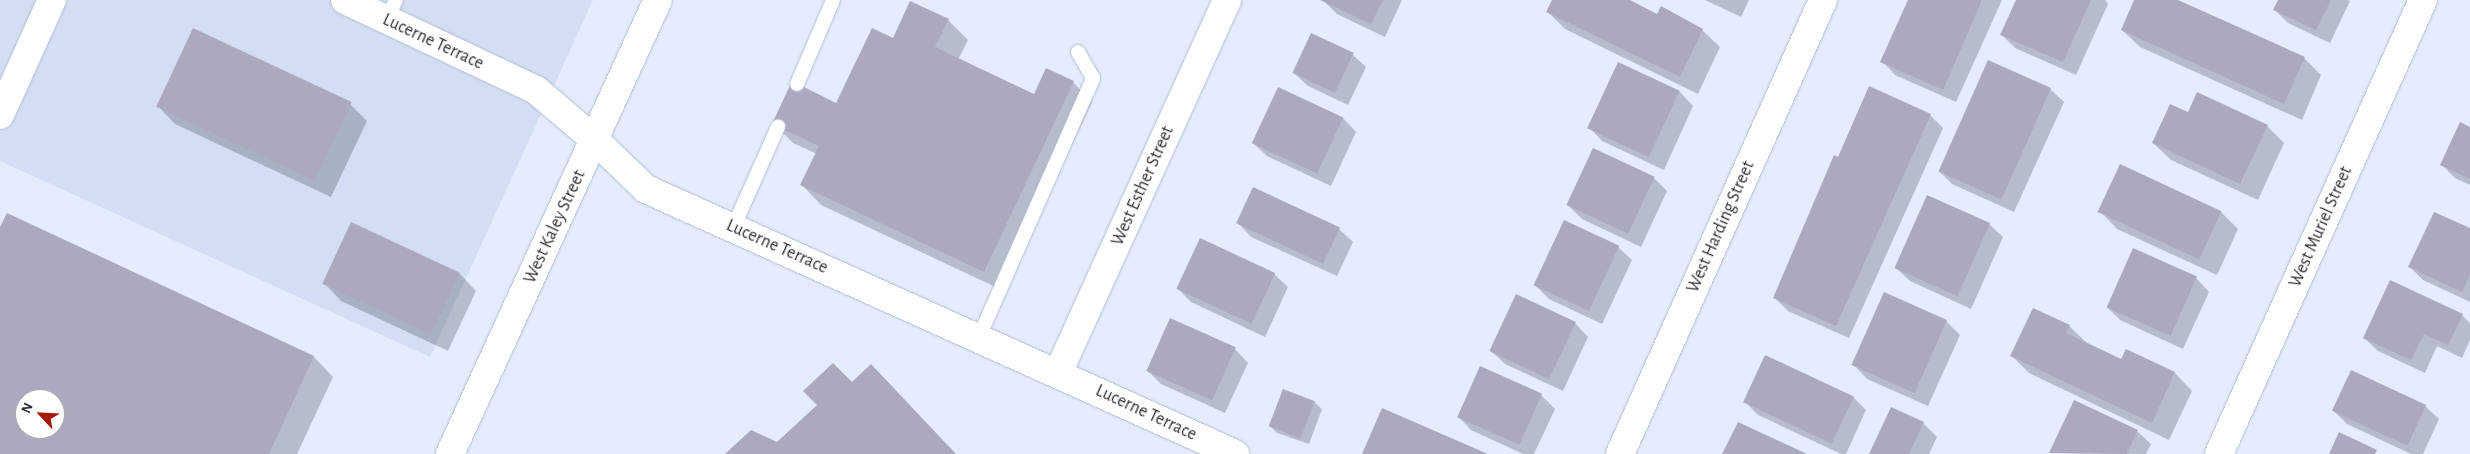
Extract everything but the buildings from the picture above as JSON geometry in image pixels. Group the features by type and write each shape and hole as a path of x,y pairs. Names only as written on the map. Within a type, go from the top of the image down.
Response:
{"street":[{"path":"0,115 52,0"},
{"name":"Lucerne Terrace","path":"345,0 391,10 536,90 595,140 646,189 979,337 1235,454"},
{"name":"West Kaley Street","path":"450,454 658,0"},
{"name":"West Esther Street","path":"1058,373 1227,0"},
{"name":"West Harding Street","path":"1620,454 1823,0"},
{"name":"West Muriel Street","path":"2219,454 2423,0"}],"lane":[{"path":"797,84 833,0"},
{"path":"979,337 1093,78 1078,52"},
{"path":"733,228 778,127"}],"shaded area":[{"path":"0,0 593,0 430,357 0,161"}]}
